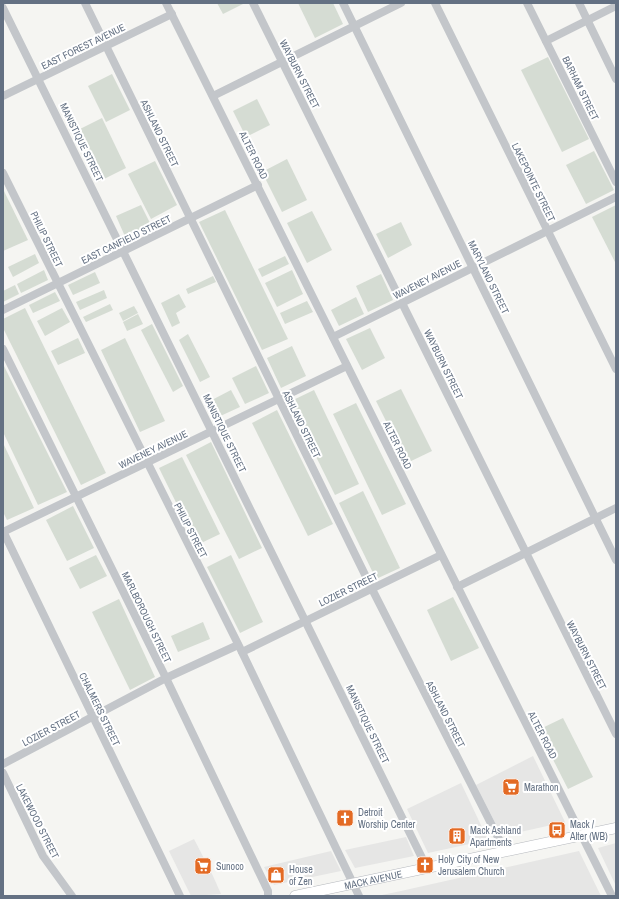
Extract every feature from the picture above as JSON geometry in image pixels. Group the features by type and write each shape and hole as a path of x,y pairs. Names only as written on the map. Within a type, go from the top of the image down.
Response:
{"main road":[{"name":"MACK AVENUE","path":"295,896 616,828"}],"street":[{"name":"ASHLAND STREET","path":"84,3 372,589 505,851"},
{"name":"ALTER ROAD","path":"166,3 214,96 441,555 612,896"},
{"name":"WAYBURN STREET","path":"253,3 616,734"},
{"name":"MARYLAND STREET","path":"343,3 474,267 616,560"},
{"path":"214,96 401,3"},
{"name":"LAKEPOINTE STREET","path":"435,3 616,369"},
{"name":"BARHAM STREET","path":"527,3 616,182"},
{"path":"578,3 616,79"},
{"path":"546,41 616,6"},
{"name":"MANISTIQUE STREET","path":"3,8 38,79 41,82 427,868"},
{"name":"EAST FOREST AVENUE","path":"3,96 172,14"},
{"name":"PHILIP STREET","path":"3,173 146,464 240,649 359,896"},
{"name":"EAST CANFIELD STREET","path":"3,310 258,185"},
{"name":"WAVENEY AVENUE","path":"333,337 616,197"},
{"name":"MARLBOROUGH STREET","path":"3,349 166,678 268,891 268,896"},
{"name":"WAVENEY AVENUE","path":"3,532 213,432 347,366"},
{"path":"457,587 616,508"},
{"name":"CHALMERS STREET","path":"3,532 180,896"},
{"name":"LOZIER STREET","path":"3,764 166,678 306,621 441,555"},
{"name":"LAKEWOOD STREET","path":"3,774 43,856 72,896"}],"shaded area":[{"path":"217,3 245,3 223,14"},
{"path":"298,3 333,3 343,24 315,38"},
{"path":"548,57 589,139 562,152 521,70"},
{"path":"112,74 130,110 106,122 88,86"},
{"path":"257,99 270,125 246,137 233,111"},
{"path":"102,118 126,168 98,182 74,132"},
{"path":"594,151 614,190 586,204 566,165"},
{"path":"287,159 307,200 282,212 262,172"},
{"path":"155,161 177,205 151,219 128,174"},
{"path":"3,189 28,240 3,251"},
{"path":"141,205 153,229 127,241 116,216"},
{"path":"616,205 616,264 592,217"},
{"path":"225,210 288,339 262,350 199,222"},
{"path":"312,211 332,250 307,263 287,223"},
{"path":"401,222 412,245 388,258 376,234"},
{"path":"35,254 39,263 13,277 8,267"},
{"path":"285,256 289,264 262,277 258,269"},
{"path":"44,270 48,280 21,293 17,284"},
{"path":"292,270 303,294 277,307 265,283"},
{"path":"95,272 100,283 73,295 68,285"},
{"path":"381,274 393,300 368,312 356,286"},
{"path":"213,276 216,282 188,294 186,289"},
{"path":"15,285 19,294 3,302 3,291"},
{"path":"104,290 107,298 80,310 76,302"},
{"path":"55,292 60,301 33,313 29,305"},
{"path":"179,294 186,307 176,313 180,323 172,327 161,303"},
{"path":"356,297 364,314 339,326 331,310"},
{"path":"307,301 313,312 285,324 280,313"},
{"path":"110,304 113,310 86,322 83,317"},
{"path":"134,306 138,313 123,321 119,313"},
{"path":"25,308 106,473 81,485 3,328 3,319"},
{"path":"62,308 70,322 45,336 37,321"},
{"path":"138,314 143,324 127,331 123,322"},
{"path":"152,324 183,386 173,392 141,330"},
{"path":"370,328 385,358 362,370 346,339"},
{"path":"188,334 210,377 200,382 179,340"},
{"path":"78,338 85,353 58,365 51,351"},
{"path":"125,338 165,421 140,432 101,350"},
{"path":"292,346 306,376 281,388 267,358"},
{"path":"3,364 67,492 38,505 3,432"},
{"path":"256,366 269,393 245,404 232,378"},
{"path":"401,389 432,451 407,463 376,401"},
{"path":"231,390 240,407 216,418 208,402"},
{"path":"314,390 359,484 335,495 289,402"},
{"path":"356,403 406,504 382,515 333,414"},
{"path":"277,410 333,524 308,536 252,423"},
{"path":"211,442 262,548 239,559 186,455"},
{"path":"3,443 34,508 7,520 3,512"},
{"path":"182,457 220,534 197,545 159,468"},
{"path":"363,491 400,568 376,579 339,503"},
{"path":"73,506 94,548 67,561 46,520"},
{"path":"96,555 107,576 80,589 69,568"},
{"path":"231,555 263,622 240,633 207,567"},
{"path":"453,597 479,648 451,661 427,610"},
{"path":"119,599 155,677 130,690 92,612"},
{"path":"203,622 210,639 178,652 171,636"},
{"path":"563,718 593,777 568,789 538,730"},
{"path":"533,756 565,822 502,836 476,785"},
{"path":"461,783 488,840 428,853 407,809"},
{"path":"406,837 414,856 355,868 345,850"},
{"path":"194,839 221,894 191,896 169,851"},
{"path":"616,843 616,886 598,848"},
{"path":"331,851 341,871 274,885 264,867"},
{"path":"579,851 601,896 377,896 401,891"}],"place":[{"name":"Marathon","path":"511,787"},
{"name":"Detroit Worship Center","path":"345,818"},
{"name":"Mack / Alter (WB)","path":"557,830"},
{"name":"Mack Ashland Apartments","path":"457,836"},
{"name":"Holy City of New Jerusalem Church","path":"425,865"},
{"name":"Sunoco","path":"203,866"},
{"name":"House of Zen","path":"276,875"}]}
